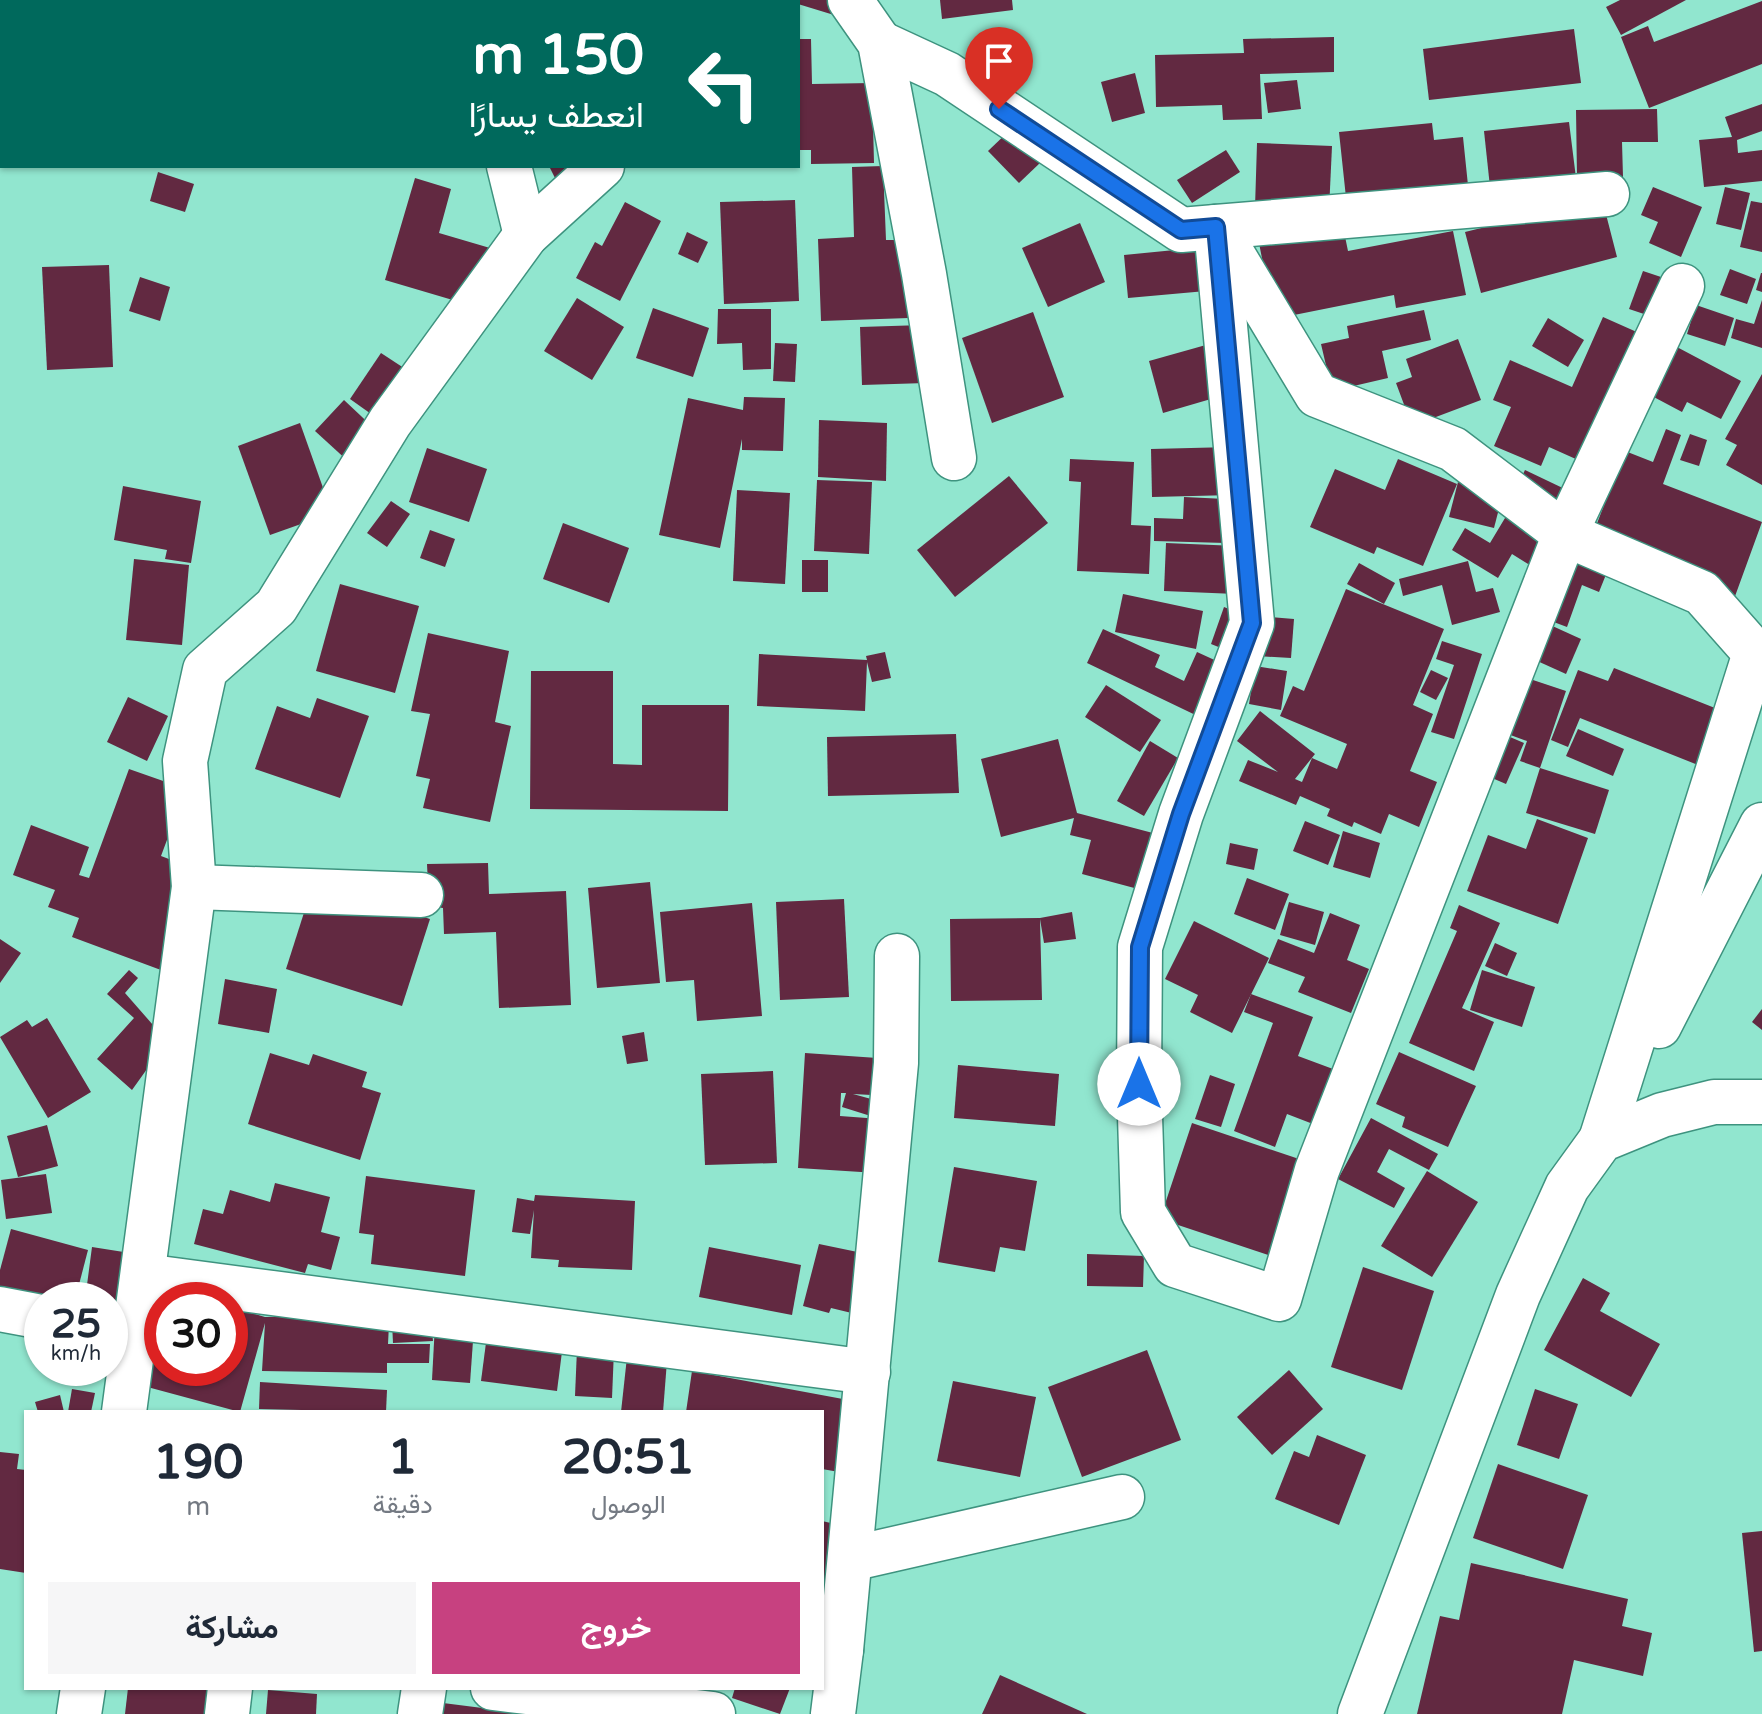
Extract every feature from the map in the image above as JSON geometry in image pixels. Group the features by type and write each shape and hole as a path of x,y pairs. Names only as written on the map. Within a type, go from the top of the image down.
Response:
{"street":[{"path":"850,0 880,43 924,274 954,458"},
{"path":"880,43 947,74 1181,230 1607,194"},
{"path":"509,168 526,235"},
{"path":"128,1317 144,1276 194,887 185,761 205,670 276,607 390,422 526,235 600,168"},
{"path":"1216,227 1252,623 1181,814 1140,947 1139,1084 1143,1212 1175,1265 1279,1299 1317,1170 1565,534 1682,286"},
{"path":"1216,227 1317,395 1453,449 1565,534 1702,593 1755,653 1601,1140"},
{"path":"1360,1714 1518,1295 1567,1187 1601,1140 1762,825"},
{"path":"194,887 421,895"},
{"path":"833,1714 831,1649 850,1559 839,1503 868,1372 896,1063 897,956"},
{"path":"1601,1140 1662,1115 1714,1102 1762,1102"},
{"path":"144,1276 868,1372"},
{"path":"0,1309 24,1314"},
{"path":"123,1386 124,1410"},
{"path":"850,1559 1122,1497"},
{"path":"79,1714 83,1690"},
{"path":"227,1714 230,1690"},
{"path":"420,1714 424,1690"},
{"path":"511,1690 713,1714"}],"building":[{"path":"800,0 839,0 834,15 800,5"},
{"path":"940,0 1012,0 1013,10 942,19"},
{"path":"1620,0 1686,0 1621,35 1606,7"},
{"path":"1762,1 1762,64 1649,108 1621,37 1648,26 1654,42"},
{"path":"1574,29 1581,83 1429,100 1423,49"},
{"path":"1334,37 1334,72 1260,74 1262,119 1223,120 1222,105 1156,107 1155,55 1244,53 1243,39"},
{"path":"800,39 811,39 812,84 872,83 874,163 811,164 811,150 800,150"},
{"path":"1135,73 1145,113 1112,122 1101,82"},
{"path":"1297,80 1301,109 1268,113 1264,83"},
{"path":"1762,104 1762,131 1737,140 1738,153 1762,150 1762,181 1704,187 1699,140 1732,137 1725,117"},
{"path":"1657,109 1658,142 1622,142 1623,177 1577,177 1576,110"},
{"path":"1569,122 1576,178 1490,187 1484,131"},
{"path":"1432,123 1434,140 1463,137 1469,195 1347,207 1339,132"},
{"path":"1010,130 1041,162 1019,183 988,151"},
{"path":"1257,143 1332,146 1329,210 1255,207"},
{"path":"1226,150 1240,172 1192,203 1177,180"},
{"path":"883,166 886,240 906,240 909,318 821,321 818,239 854,237 852,167"},
{"path":"550,168 592,168 558,184"},
{"path":"158,172 194,184 185,212 150,201"},
{"path":"415,178 451,189 439,233 490,248 473,306 385,280"},
{"path":"1653,187 1702,207 1681,257 1649,243 1658,222 1641,215"},
{"path":"1725,187 1750,193 1741,230 1716,224"},
{"path":"1600,191 1617,257 1481,293 1465,232 1570,206"},
{"path":"795,200 799,301 724,304 720,202"},
{"path":"1751,201 1762,203 1762,252 1740,247"},
{"path":"625,202 661,221 620,301 576,278 595,242 602,246"},
{"path":"1342,222 1348,251 1453,231 1466,295 1396,308 1394,295 1274,319 1258,238"},
{"path":"1080,223 1105,282 1048,307 1022,248"},
{"path":"1199,228 1206,291 1128,298 1124,255 1185,249"},
{"path":"687,232 708,242 698,263 678,254"},
{"path":"109,265 113,367 47,370 42,267"},
{"path":"1730,269 1756,279 1747,304 1720,295"},
{"path":"1643,271 1670,280 1656,318 1629,309"},
{"path":"1762,273 1762,292 1756,290"},
{"path":"140,277 170,287 160,321 129,311"},
{"path":"577,298 624,327 592,380 544,351"},
{"path":"1762,300 1762,348 1731,338 1736,319 1754,324"},
{"path":"1696,305 1734,318 1725,346 1687,334"},
{"path":"653,308 709,328 693,377 636,358"},
{"path":"718,309 771,309 771,369 743,370 742,343 717,344"},
{"path":"1424,310 1431,340 1382,351 1388,378 1332,391 1321,344 1349,338 1347,326"},
{"path":"1033,312 1064,397 992,423 962,338"},
{"path":"1603,317 1648,337 1617,407 1603,401 1578,460 1549,447 1541,466 1494,446 1511,407 1493,400 1510,360 1572,387"},
{"path":"1548,318 1584,340 1568,367 1532,346"},
{"path":"923,325 926,383 862,385 860,327"},
{"path":"1458,339 1481,400 1412,426 1396,383 1412,377 1406,359"},
{"path":"775,343 797,344 795,382 773,381"},
{"path":"1213,343 1228,394 1163,413 1149,361"},
{"path":"1675,346 1741,381 1721,419 1687,402 1682,412 1650,395"},
{"path":"381,353 413,374 381,421 350,399"},
{"path":"1762,374 1762,485 1726,465 1737,445 1725,439"},
{"path":"744,397 785,398 783,451 742,450 742,439 720,548 659,535 688,398 743,410"},
{"path":"344,400 378,432 350,463 315,431"},
{"path":"819,420 887,423 886,481 818,477"},
{"path":"300,423 332,513 270,535 238,446"},
{"path":"1666,429 1681,435 1663,484 1762,522 1734,599 1589,544 1625,451 1653,462"},
{"path":"1690,434 1707,440 1699,466 1680,460"},
{"path":"1231,447 1233,495 1152,497 1151,449"},
{"path":"427,448 487,469 469,522 409,502"},
{"path":"1070,459 1134,462 1131,525 1151,526 1149,574 1077,571 1081,482 1069,481"},
{"path":"1398,459 1457,484 1423,566 1377,547 1374,554 1310,527 1335,469 1385,490"},
{"path":"1525,470 1569,491 1559,512 1515,491"},
{"path":"1009,476 1048,523 955,597 917,550"},
{"path":"817,480 872,482 869,554 814,551"},
{"path":"1458,482 1503,493 1494,528 1449,517"},
{"path":"123,486 201,501 191,563 165,559 167,550 114,540"},
{"path":"737,490 790,493 785,584 733,581"},
{"path":"1184,497 1226,499 1226,543 1154,541 1154,518 1183,519"},
{"path":"391,501 410,514 387,547 367,533"},
{"path":"1511,508 1553,535 1533,567 1512,554 1498,578 1452,550 1465,528 1490,543"},
{"path":"563,523 629,548 609,603 543,579"},
{"path":"430,530 455,539 445,567 420,558"},
{"path":"1166,543 1237,546 1236,594 1164,591"},
{"path":"1567,551 1609,567 1599,592 1582,585 1567,627 1543,618"},
{"path":"134,559 189,565 182,645 126,640"},
{"path":"802,560 828,560 828,592 802,592"},
{"path":"1468,561 1476,592 1493,588 1500,612 1452,625 1442,585 1403,596 1399,579"},
{"path":"1359,563 1395,583 1384,604 1347,584"},
{"path":"340,584 419,606 395,693 316,671"},
{"path":"1346,589 1444,629 1413,705 1433,714 1410,771 1437,782 1419,827 1389,814 1381,834 1354,822 1352,827 1327,816 1330,809 1300,796 1296,805 1239,781 1248,760 1278,772 1237,741 1260,711 1315,754 1295,779 1302,782 1312,758 1337,769 1347,744 1280,716 1293,686 1304,691"},
{"path":"1123,594 1203,611 1196,649 1115,632"},
{"path":"1224,607 1239,613 1226,650 1211,644"},
{"path":"1260,616 1294,619 1291,658 1257,656"},
{"path":"1537,619 1581,639 1566,674 1522,654"},
{"path":"1103,629 1160,655 1155,667 1184,681 1197,652 1232,668 1208,721 1087,663"},
{"path":"428,633 509,651 495,722 511,726 490,822 423,808 430,779 416,776 430,714 411,711"},
{"path":"1442,641 1482,654 1454,739 1431,732 1454,665 1436,659"},
{"path":"885,652 891,678 872,682 867,662 865,711 757,706 759,654 867,660 866,656"},
{"path":"1255,666 1287,671 1281,710 1249,704"},
{"path":"1614,668 1720,710 1698,765 1580,718 1568,747 1551,740 1578,670 1608,681"},
{"path":"1431,670 1448,678 1436,700 1420,692"},
{"path":"531,671 613,671 613,764 642,765 642,705 729,705 728,811 530,809"},
{"path":"1524,677 1566,691 1540,768 1520,761 1527,741 1505,733"},
{"path":"1106,685 1161,720 1140,752 1085,717"},
{"path":"128,697 168,716 147,761 107,742"},
{"path":"317,698 369,716 340,798 255,769 277,706 310,718"},
{"path":"1578,729 1624,749 1613,776 1566,756"},
{"path":"956,734 959,793 828,796 827,737"},
{"path":"1503,734 1524,743 1506,784 1485,775"},
{"path":"1058,739 1077,813 1168,837 1153,893 1082,874 1091,840 1070,835 1074,818 1001,837 981,759"},
{"path":"1150,741 1178,758 1144,816 1117,801"},
{"path":"1540,768 1609,790 1595,834 1526,813"},
{"path":"129,769 186,789 161,856 190,867 169,973 72,937 79,918 48,907 55,890 13,875 31,825 89,847 79,875 89,878"},
{"path":"1537,819 1588,838 1558,924 1467,891 1488,835 1526,849"},
{"path":"1305,821 1340,835 1328,865 1293,851"},
{"path":"1343,831 1380,843 1370,878 1333,867"},
{"path":"1230,843 1258,849 1254,870 1226,864"},
{"path":"488,863 489,894 566,891 571,1005 499,1008 496,932 444,934 443,908 429,906 427,864"},
{"path":"1247,878 1289,894 1275,930 1234,914"},
{"path":"650,882 660,983 597,988 588,888"},
{"path":"350,893 430,919 402,1006 286,969 309,897"},
{"path":"844,899 849,997 780,1000 776,902"},
{"path":"1289,902 1324,912 1315,945 1280,935"},
{"path":"752,903 762,1016 697,1021 694,980 666,982 660,912"},
{"path":"1459,905 1500,923 1462,1008 1494,1022 1474,1071 1409,1043 1457,931 1450,928"},
{"path":"1072,912 1076,939 1044,943 1040,919 1042,1000 951,1001 950,919 1040,918"},
{"path":"1330,913 1360,925 1347,960 1369,969 1351,1013 1298,992 1305,977 1268,963 1278,939 1314,953"},
{"path":"1194,921 1269,958 1232,1033 1190,1012 1198,995 1165,979"},
{"path":"0,939 21,953 0,983"},
{"path":"1495,943 1517,953 1507,976 1485,966"},
{"path":"129,970 138,978 125,993 167,1041 132,1090 97,1059 134,1018 107,994"},
{"path":"1482,970 1535,987 1522,1027 1470,1010"},
{"path":"225,979 277,989 269,1033 218,1024"},
{"path":"1251,994 1313,1017 1298,1056 1333,1069 1313,1124 1287,1114 1275,1147 1234,1131 1273,1023 1244,1012"},
{"path":"1762,1009 1762,1030 1752,1022"},
{"path":"47,1018 91,1092 48,1118 0,1037 27,1020 32,1027"},
{"path":"644,1032 648,1061 627,1064 622,1036"},
{"path":"1399,1052 1476,1086 1448,1147 1402,1127 1405,1117 1376,1104"},
{"path":"270,1053 309,1065 313,1054 367,1072 362,1087 381,1093 360,1160 248,1124"},
{"path":"805,1053 892,1059 890,1096 853,1094 882,1102 877,1118 842,1107 846,1093 841,1093 840,1116 880,1119 877,1173 798,1168"},
{"path":"958,1065 1059,1074 1055,1126 954,1118"},
{"path":"773,1071 777,1163 705,1165 701,1074"},
{"path":"1210,1075 1235,1084 1221,1127 1195,1119"},
{"path":"1371,1118 1438,1154 1429,1170 1389,1149 1377,1172 1405,1188 1394,1208 1338,1179"},
{"path":"1192,1123 1305,1161 1274,1257 1160,1219"},
{"path":"47,1125 58,1166 18,1177 7,1136"},
{"path":"954,1167 1037,1181 1025,1251 1000,1247 995,1272 938,1262"},
{"path":"1427,1171 1478,1202 1432,1277 1381,1246"},
{"path":"46,1174 52,1213 6,1219 1,1180"},
{"path":"366,1176 475,1190 465,1276 371,1264 374,1235 359,1233"},
{"path":"275,1183 330,1197 321,1232 340,1237 331,1270 308,1264 305,1273 194,1244 203,1209 223,1214 230,1190 270,1202"},
{"path":"535,1195 635,1201 632,1270 558,1267 559,1260 531,1258 534,1210 530,1234 512,1232 517,1198 534,1201"},
{"path":"11,1229 88,1250 80,1282 24,1282 24,1295 0,1288 0,1270"},
{"path":"819,1244 872,1255 864,1316 831,1308 829,1313 803,1306"},
{"path":"92,1247 130,1253 126,1282 87,1282"},
{"path":"709,1247 801,1265 792,1315 699,1297"},
{"path":"1087,1254 1144,1256 1143,1287 1087,1286"},
{"path":"1363,1267 1434,1291 1402,1390 1331,1367"},
{"path":"1583,1278 1610,1293 1600,1311 1660,1344 1631,1397 1544,1350"},
{"path":"248,1312 265,1317 347,1316 389,1324 388,1344 430,1344 429,1363 387,1363 387,1373 262,1371 265,1323 248,1384"},
{"path":"431,1321 433,1341 393,1343 392,1322"},
{"path":"435,1324 474,1327 470,1383 432,1380"},
{"path":"487,1335 563,1344 557,1391 481,1381"},
{"path":"577,1349 614,1350 612,1398 575,1396"},
{"path":"1147,1350 1181,1440 1082,1477 1048,1387"},
{"path":"627,1357 667,1361 663,1410 621,1410"},
{"path":"1289,1370 1323,1409 1272,1455 1237,1417"},
{"path":"144,1371 144,1386 247,1386 241,1410 233,1410 140,1385"},
{"path":"692,1371 859,1402 856,1475 824,1469 824,1410 686,1410"},
{"path":"953,1381 1036,1397 1020,1477 937,1461"},
{"path":"260,1382 387,1390 386,1410 259,1409"},
{"path":"72,1389 95,1393 91,1410 68,1410"},
{"path":"1535,1389 1578,1404 1559,1459 1517,1445"},
{"path":"60,1395 64,1410 37,1410 35,1402"},
{"path":"1317,1435 1366,1455 1339,1525 1275,1499 1294,1451 1309,1457"},
{"path":"0,1452 19,1454 17,1469 24,1470 24,1573 0,1569"},
{"path":"1498,1464 1588,1495 1563,1569 1473,1538"},
{"path":"824,1521 844,1526 837,1618 824,1615"},
{"path":"1762,1531 1762,1651 1754,1652 1742,1533"},
{"path":"1471,1563 1628,1599 1622,1626 1652,1633 1643,1676 1574,1660 1562,1714 1417,1714 1440,1616 1459,1620"},
{"path":"1000,1675 1087,1714 982,1714"},
{"path":"128,1690 210,1690 207,1714 125,1714"},
{"path":"268,1690 317,1694 316,1714 266,1714"},
{"path":"734,1690 789,1690 780,1714 732,1698"},
{"path":"443,1703 513,1712 513,1714 442,1714"}],"route":[{"path":"999,109 1181,230 1216,227 1252,623 1181,814 1140,947 1139,1084"}]}
